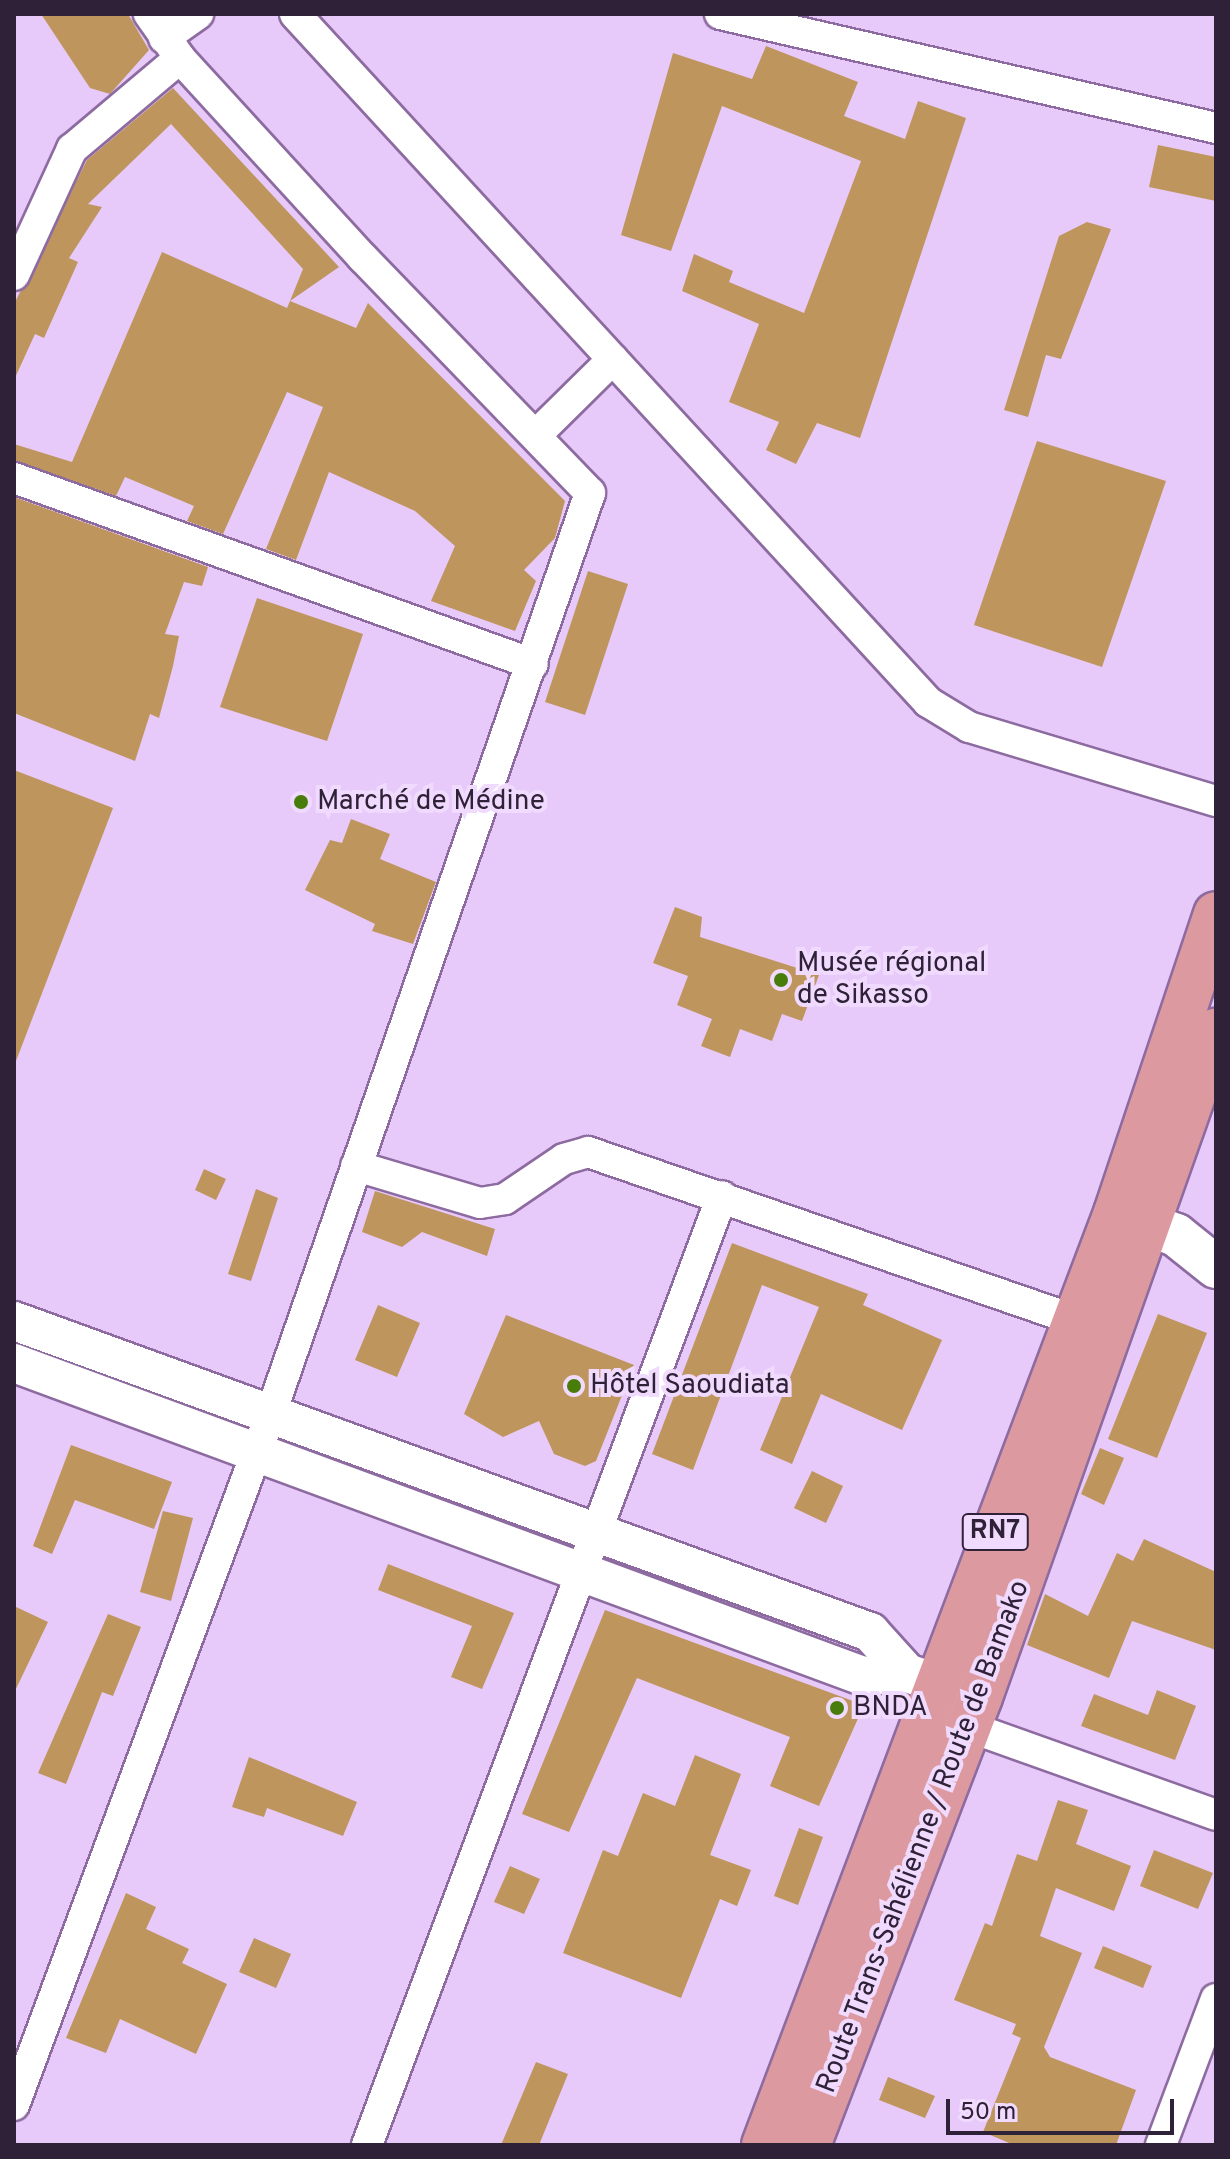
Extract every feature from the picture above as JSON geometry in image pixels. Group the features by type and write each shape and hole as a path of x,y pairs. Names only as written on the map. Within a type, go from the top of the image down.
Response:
{"highway":[{"name":"Route Trans-Sahélienne / Route de Bamako","path":"808,2145 974,1712 1132,1218 1216,914"},
{"name":"Route Trans-Sahélienne / Route de Bamako","path":"764,2145 925,1689 1075,1320 1132,1218 1216,1031"}],"main road":[{"path":"1132,1218 1216,1267"}],"street":[{"path":"14,275 72,149 165,37 198,14"},
{"path":"295,14 928,702 969,727 1216,801"},
{"path":"720,14 1216,128"},
{"path":"14,2105 270,1416 590,493 165,37"},
{"path":"536,435 613,359"},
{"path":"14,478 533,664"},
{"path":"356,1166 480,1203 505,1199 564,1159 588,1152 1075,1320"},
{"path":"367,2145 584,1573 722,1196"},
{"path":"14,1321 870,1632 925,1689"},
{"path":"14,1363 863,1676 925,1689 1216,1815"},
{"path":"1161,2145 1216,1999"}],"building":[{"path":"41,14 128,14 149,50 110,94 90,88"},
{"path":"766,46 858,82 844,116 905,139 918,101 966,118 860,438 817,423 796,464 766,450 779,422 729,402 759,324 682,291 694,254 733,271 729,282 804,313 861,161 722,106 671,251 621,235 673,53 752,79"},
{"path":"173,88 339,267 290,301 303,269 171,124 88,204 102,207 69,258 78,262 44,338 35,334 14,380 14,304 87,160"},
{"path":"1158,145 1216,157 1216,201 1149,187"},
{"path":"1087,222 1111,229 1061,359 1046,355 1028,417 1004,410 1059,236"},
{"path":"162,252 287,308 290,301 356,328 368,303 565,501 555,538 524,570 536,581 515,631 431,601 455,546 415,511 329,472 296,560 266,549 323,407 287,392 223,534 187,521 194,506 125,477 116,496 14,460 14,444 72,462"},
{"path":"1037,441 1166,481 1102,667 974,625"},
{"path":"14,497 208,567 202,586 184,582 165,634 179,636 159,718 150,714 135,761 14,713"},
{"path":"588,571 628,584 585,715 545,702"},
{"path":"257,598 363,634 327,741 220,707"},
{"path":"14,770 113,808 16,1061 14,1061"},
{"path":"351,819 390,834 380,859 436,882 413,944 372,931 375,924 305,890 330,840 342,843"},
{"name":"Musée régional de Sikasso","path":"675,907 702,917 700,937 819,975 802,1021 782,1014 772,1041 740,1029 730,1057 701,1046 712,1019 677,1005 688,976 653,963"},
{"path":"204,1169 226,1179 216,1200 195,1190"},
{"path":"256,1189 278,1198 251,1281 228,1274"},
{"path":"375,1191 495,1229 487,1256 422,1232 402,1247 362,1232"},
{"path":"732,1243 868,1294 863,1305 942,1340 902,1430 821,1394 792,1464 760,1450 819,1307 762,1285 693,1470 652,1454"},
{"path":"378,1305 420,1323 397,1377 355,1360"},
{"path":"1158,1314 1207,1333 1157,1458 1108,1439"},
{"path":"506,1315 634,1365 596,1461 585,1466 554,1454 539,1421 503,1437 464,1414"},
{"path":"71,1445 172,1482 154,1529 75,1500 52,1554 33,1546"},
{"path":"1100,1448 1124,1458 1104,1505 1081,1494"},
{"path":"812,1471 843,1486 826,1523 794,1508"},
{"path":"163,1511 193,1518 171,1601 140,1592"},
{"path":"1144,1539 1216,1572 1216,1650 1132,1621 1109,1678 1027,1645 1045,1594 1088,1616 1117,1553 1133,1561"},
{"path":"388,1564 514,1613 482,1689 451,1677 472,1626 378,1590"},
{"path":"14,1606 48,1622 14,1693"},
{"path":"605,1610 864,1705 819,1806 770,1786 790,1737 637,1678 569,1832 522,1814"},
{"path":"108,1614 141,1627 113,1696 102,1692 66,1784 38,1773"},
{"path":"1157,1690 1196,1706 1175,1760 1081,1726 1094,1694 1148,1715"},
{"path":"695,1755 741,1774 710,1855 751,1870 737,1906 720,1899 681,1998 563,1953 603,1850 618,1856 643,1793 675,1806"},
{"path":"249,1757 357,1802 343,1836 267,1808 264,1817 232,1807"},
{"path":"1058,1800 1088,1810 1076,1844 1131,1866 1114,1911 1056,1888 1040,1936 1082,1953 1044,2047 1050,2057 1136,2090 1116,2145 1014,2145 983,2132 1021,2038 1012,2034 1016,2024 954,2000 985,1923 992,1926 1017,1854 1037,1861"},
{"path":"799,1828 823,1837 798,1905 774,1896"},
{"path":"1154,1850 1213,1873 1198,1909 1140,1886"},
{"path":"510,1866 540,1879 524,1914 494,1902"},
{"path":"126,1893 156,1907 146,1929 189,1949 182,1963 227,1984 196,2054 120,2019 106,2053 66,2038"},
{"path":"254,1938 291,1954 276,1988 239,1972"},
{"path":"1103,1946 1152,1966 1143,1988 1094,1968"},
{"path":"536,2062 568,2074 539,2145 501,2145"},
{"path":"888,2077 935,2096 925,2118 879,2100"}],"place":[{"name":"Marché de Médine","path":"301,802"},
{"name":"Musée régional de Sikasso","path":"781,980"},
{"name":"Hôtel Saoudiata","path":"574,1386"},
{"name":"BNDA","path":"837,1708"}]}
